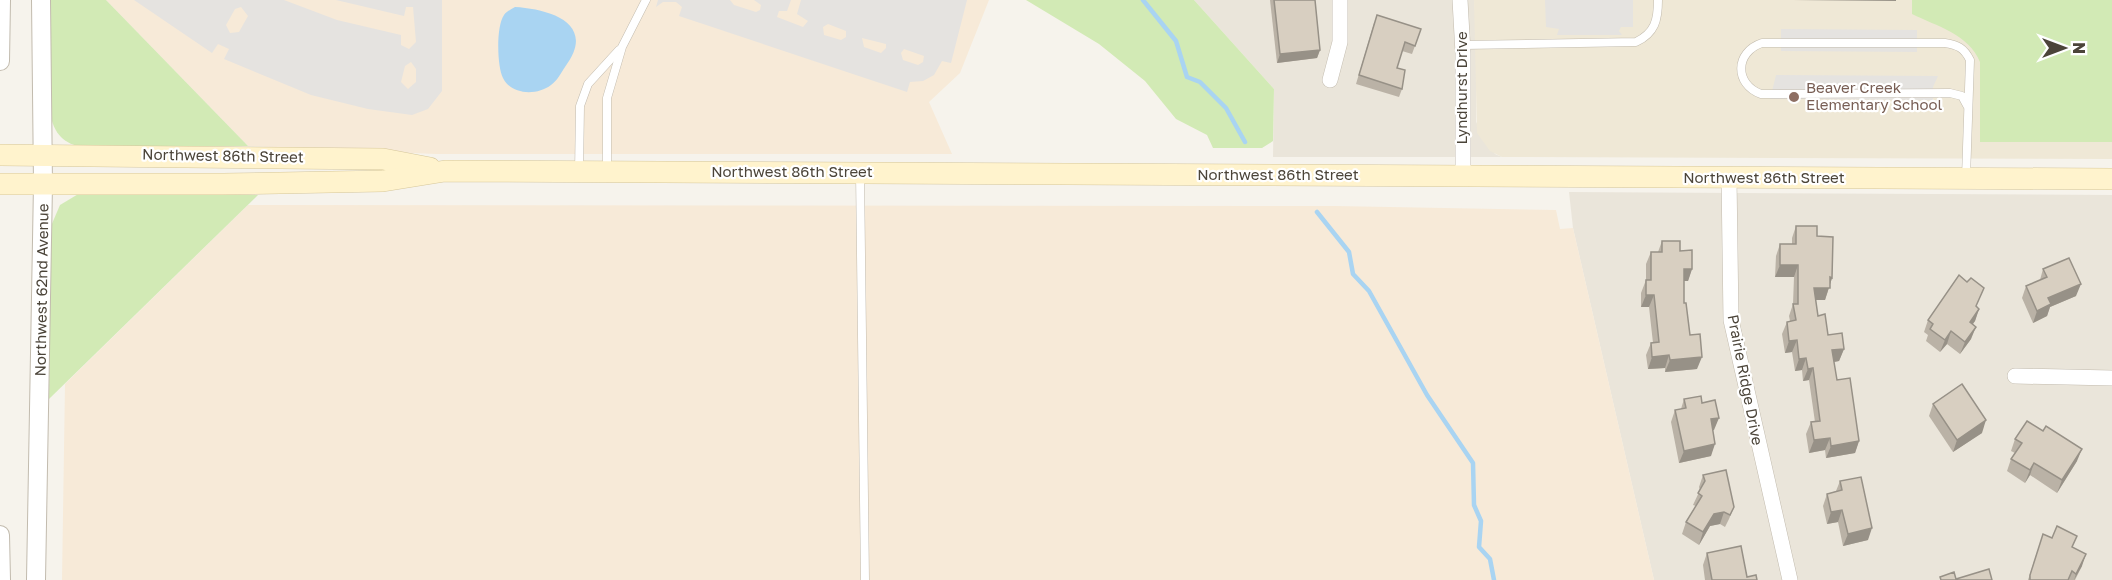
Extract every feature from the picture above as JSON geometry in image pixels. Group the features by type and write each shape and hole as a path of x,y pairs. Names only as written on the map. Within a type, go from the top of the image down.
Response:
{"main road":[{"name":"Northwest 86th Street","path":"0,155 383,159 445,171"},
{"name":"Northwest 86th Street","path":"0,184 383,181 445,171 2112,179"}],"street":[{"path":"0,61 1,0"},
{"name":"Northwest 62nd Avenue","path":"36,580 43,184 41,0"},
{"path":"1330,80 1340,42 1340,0"},
{"name":"Lyndhurst Drive","path":"1460,0 1463,45 1463,176"},
{"name":"Prairie Ridge Drive","path":"1729,177 1731,320 1790,580"},
{"path":"2015,376 2112,378"},
{"path":"0,535 1,580"}],"lane":[{"path":"607,172 607,98 622,47 646,0"},
{"path":"1463,45 1636,42 1646,37 1654,27 1658,16 1658,0"},
{"path":"1966,178 1970,60 1965,50 1957,45 1945,43 1762,43 1748,50 1741,64 1740,72 1747,86 1761,94 1950,93 1962,96 1968,107"},
{"path":"579,172 580,106 588,84 622,47"},
{"path":"860,172 865,580"}],"shaded area":[{"path":"106,0 989,0 960,73 929,102 952,154 436,154 248,146"},
{"path":"134,0 284,0 337,20 401,35 401,45 409,49 416,42 413,7 406,7 404,16 336,0 442,0 442,91 428,109 412,115 368,109 311,95 224,59 229,49 218,44 212,53","holes":["241,7 248,16 239,32 230,33 226,25 235,9","411,62 416,69 416,82 408,89 401,82 405,66"]},
{"path":"658,0 730,0 734,5 756,12 760,10 761,5 754,0 791,0 787,11 779,11 777,17 803,27 808,21 797,14 801,0 967,0 951,63 942,61 934,75 923,81 910,82 907,92 679,16 682,7 676,2 663,2 656,7","holes":["828,24 846,31 846,37 841,40 824,35 823,27","862,38 886,44 886,48 881,53 864,47","904,49 924,56 923,62 918,65 903,60 901,53"]},
{"path":"1194,0 1474,0 1476,122 1495,154 1502,157 1273,157 1274,89"},
{"name":"Beaver Creek Elementary School","path":"1474,0 2112,0 2112,159 1502,157 1490,151 1477,133"},
{"path":"1545,0 1633,0 1633,27 1621,27 1619,31 1622,35 1557,35 1559,29 1546,27"},
{"path":"1781,29 1917,30 1917,52 1781,51"},
{"path":"1776,75 1938,76 1933,87 1933,100 1770,99"},
{"path":"1569,192 2112,195 2112,580 1654,580 1573,228"},
{"path":"248,205 1335,206 1556,210 1560,229 1573,228 1654,580 62,580 65,384"}],"green space":[{"path":"50,0 106,0 248,146 86,147 73,145 63,139 55,130 51,117"},
{"path":"1026,0 1194,0 1274,89 1273,141 1262,148 1213,148 1207,135 1176,119 1145,81 1099,44"},
{"path":"1912,0 2112,0 2112,142 1980,142 1980,62 1975,52 1960,38 1912,14"},
{"path":"80,193 258,195 49,399 51,226 60,205"}],"water":[{"path":"515,7 554,15 573,29 576,39 574,52 559,77 551,85 539,91 518,91 507,84 501,73 498,46 501,20"}],"building":[{"path":"1274,0 1315,0 1320,50 1280,54"},
{"path":"1377,15 1421,29 1415,46 1405,42 1397,68 1405,70 1402,89 1359,75"},
{"path":"1796,226 1817,226 1817,236 1833,237 1830,288 1814,288 1818,316 1825,314 1828,335 1842,333 1844,349 1832,350 1837,380 1850,378 1859,441 1831,446 1830,438 1814,440 1811,422 1820,421 1813,368 1808,369 1806,358 1799,359 1797,340 1789,341 1787,322 1796,320 1793,304 1798,304 1798,265 1780,265 1780,244 1796,244"},
{"path":"1662,241 1680,241 1680,251 1692,250 1692,269 1684,269 1684,303 1686,303 1690,335 1700,334 1702,357 1670,360 1669,355 1652,357 1651,343 1659,342 1654,295 1646,295 1646,280 1651,280 1651,252 1662,252"},
{"path":"2069,258 2081,284 2048,298 2051,304 2037,311 2026,286 2047,277 2043,269"},
{"path":"1959,275 1967,282 1971,278 1984,288 1976,306 1979,309 1970,322 1976,327 1965,342 1951,331 1945,340 1930,329 1933,324 1928,320"},
{"path":"1962,384 1986,420 1957,440 1933,404"},
{"path":"1701,396 1702,403 1715,400 1719,418 1711,419 1715,444 1684,451 1675,410 1686,408 1684,399"},
{"path":"2027,421 2043,431 2046,426 2082,449 2062,480 2034,463 2030,470 2011,459 2022,443 2015,439"},
{"path":"1726,470 1734,507 1730,515 1724,512 1714,514 1703,532 1686,522 1702,496 1698,493 1705,481 1703,475"},
{"path":"1861,477 1872,528 1848,534 1842,510 1831,512 1827,494 1842,490 1840,481"},
{"path":"2057,526 2077,536 2072,547 2086,554 2076,574 2072,571 2068,580 2030,580 2043,534 2052,538"},
{"path":"1741,546 1747,577 1756,575 1757,580 1712,580 1707,553"},
{"path":"1989,569 1992,580 1941,580 1940,577 1954,572 1956,579"}],"waterway":[{"path":"1143,0 1176,41 1187,77 1200,82 1226,108 1245,142"},
{"path":"1317,212 1349,252 1353,274 1369,291 1427,395 1473,463 1474,505 1481,521 1479,547 1490,559 1494,580"}],"place":[{"name":"Beaver Creek Elementary School","path":"1794,97"}]}
